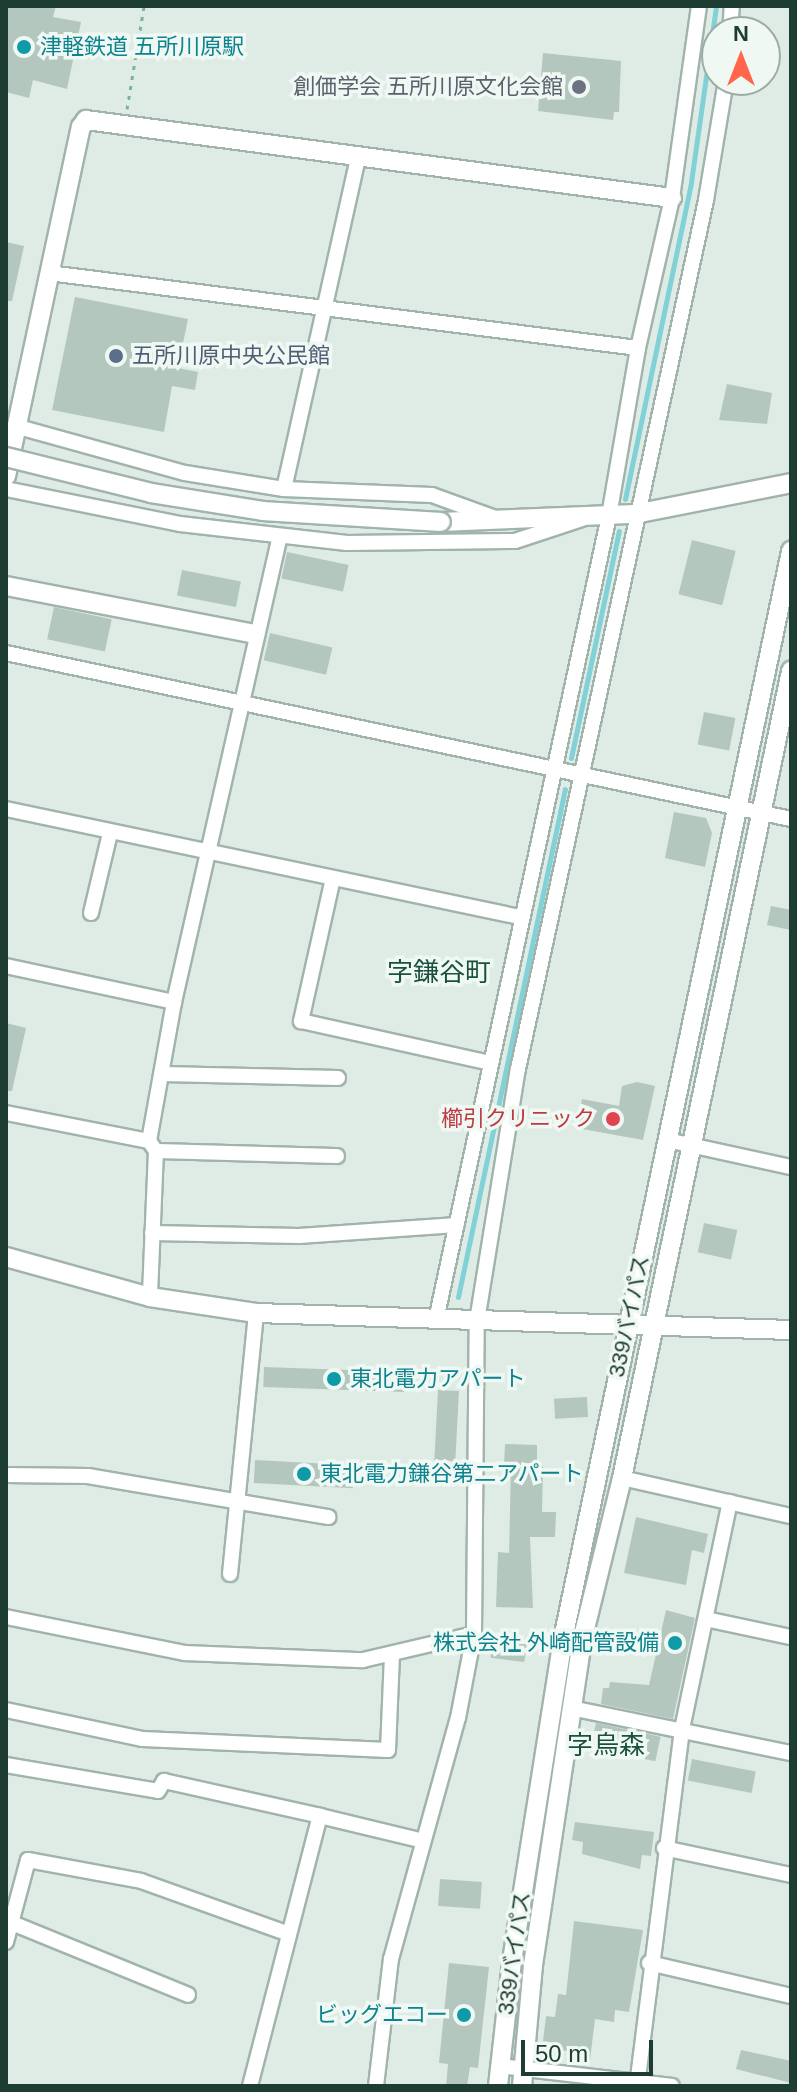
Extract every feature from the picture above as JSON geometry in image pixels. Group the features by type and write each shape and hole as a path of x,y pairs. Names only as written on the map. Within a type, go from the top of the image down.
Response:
{"street":[{"path":"436,1320 520,917 609,516 638,348 672,198 699,6"},
{"path":"376,2086 391,1959 458,1718 474,1634 477,1321 518,1069 635,514 700,231 723,96"},
{"path":"6,476 81,127 86,120 358,159 672,198"},
{"path":"284,489 358,159"},
{"path":"49,273 638,348"},
{"path":"15,426 185,473 284,489 432,495 503,521"},
{"path":"6,457 151,493 263,511 441,522 582,519 635,514 791,483"},
{"path":"6,489 279,538 374,544 515,541 582,519"},
{"path":"150,1297 152,1146 174,1002 238,703 279,538"},
{"name":"339バイパス","path":"498,2086 543,1752 627,1324 739,808 791,551"},
{"path":"6,586 255,634"},
{"path":"6,653 791,819"},
{"path":"522,2078 535,1949 582,1641 622,1478 758,812 791,671"},
{"path":"6,809 206,854 520,917"},
{"path":"91,913 110,833"},
{"path":"333,878 301,1021 490,1063"},
{"path":"6,966 174,1002"},
{"path":"163,1074 338,1078"},
{"path":"6,1113 152,1146 337,1156"},
{"path":"667,1140 791,1167"},
{"path":"152,1233 299,1236 457,1225"},
{"path":"6,1257 150,1297 256,1313 791,1330"},
{"path":"230,1574 256,1313"},
{"path":"6,1475 88,1476 329,1517"},
{"path":"622,1478 791,1516"},
{"path":"638,2078 649,1963 682,1729 730,1502"},
{"path":"6,1617 185,1653 363,1660 392,1656 474,1634"},
{"path":"706,1619 791,1637"},
{"path":"6,1710 143,1739 388,1750 392,1656"},
{"path":"571,1708 791,1753"},
{"path":"6,1765 158,1791 164,1781 423,1841"},
{"path":"250,2086 320,1816"},
{"path":"664,1848 791,1875"},
{"path":"6,1942 28,1860 141,1881 289,1934"},
{"path":"12,1923 188,1995"},
{"path":"649,1963 791,1996"},
{"path":"500,2066 522,2078 638,2078 672,2086"}],"path":[{"path":"124,125 144,6"}],"building":[{"path":"6,6 56,6 53,17 81,22 67,89 33,80 29,98 6,92"},
{"name":"創価学会 五所川原文化会館","path":"543,53 621,61 619,112 614,112 613,120 538,111"},
{"path":"6,242 24,246 12,301 6,301"},
{"name":"五所川原中央公民館","path":"75,297 188,319 178,368 198,372 195,390 172,386 164,432 52,410"},
{"path":"727,384 772,393 767,424 719,420"},
{"path":"692,540 736,551 722,605 678,594"},
{"path":"287,552 349,565 343,592 281,578"},
{"path":"182,570 241,581 236,607 177,596"},
{"path":"54,607 112,619 105,652 47,639"},
{"path":"270,633 332,647 326,675 264,660"},
{"path":"704,712 735,718 729,750 698,744"},
{"path":"674,812 706,818 712,833 705,867 665,858"},
{"path":"771,906 791,910 791,930 767,925"},
{"path":"6,1023 26,1028 12,1091 6,1091"},
{"name":"櫛引クリニック","path":"637,1082 655,1086 643,1140 577,1128 582,1099 619,1106 622,1086"},
{"path":"704,1223 737,1230 731,1259 698,1252"},
{"name":"東北電力アパート","path":"264,1367 405,1372 404,1392 263,1387"},
{"path":"438,1390 459,1391 455,1461 434,1460"},
{"path":"587,1397 588,1417 555,1419 554,1399"},
{"path":"505,1444 537,1445 537,1466 543,1466 542,1512 556,1512 555,1537 530,1537 533,1608 496,1607 498,1552 509,1553 511,1465 504,1465"},
{"name":"東北電力鎌谷第二アパート","path":"255,1460 354,1465 353,1488 254,1483"},
{"path":"636,1517 708,1534 704,1553 692,1550 686,1585 624,1573"},
{"path":"666,1610 695,1618 673,1719 601,1704 603,1688 609,1688 610,1682 649,1685"},
{"path":"493,1638 527,1642 524,1662 491,1658"},
{"path":"596,1723 661,1737 655,1761 591,1747"},
{"path":"692,1759 756,1771 752,1793 688,1781"},
{"path":"575,1822 654,1832 651,1856 642,1855 640,1869 582,1854 583,1842 572,1840"},
{"path":"440,1879 482,1882 480,1909 438,1906"},
{"path":"574,1921 643,1930 629,2012 615,2010 614,2022 595,2019 590,2060 568,2057 569,2051 556,2050 557,2043 543,2041 546,2016 555,2017 558,1994 566,1995"},
{"name":"ビッグエコー","path":"449,1963 489,1967 478,2068 470,2067 467,2086 446,2086 448,2064 439,2063"},
{"path":"741,2050 791,2061 791,2083 736,2069"}],"waterway":[{"path":"625,499 691,182 716,6"},
{"path":"571,758 619,531"},
{"path":"458,1297 565,789"}],"place":[{"name":"津軽鉄道 五所川原駅","path":"24,47"},
{"name":"創価学会 五所川原文化会館","path":"579,87"},
{"name":"五所川原中央公民館","path":"116,356"},
{"name":"櫛引クリニック","path":"613,1119"},
{"name":"東北電力アパート","path":"334,1379"},
{"name":"東北電力鎌谷第二アパート","path":"304,1474"},
{"name":"株式会社 外崎配管設備","path":"675,1643"},
{"name":"ビッグエコー","path":"464,2015"}],"district":[{"name":"字鎌谷町","path":"439,973"},
{"name":"字烏森","path":"606,1746"}]}
